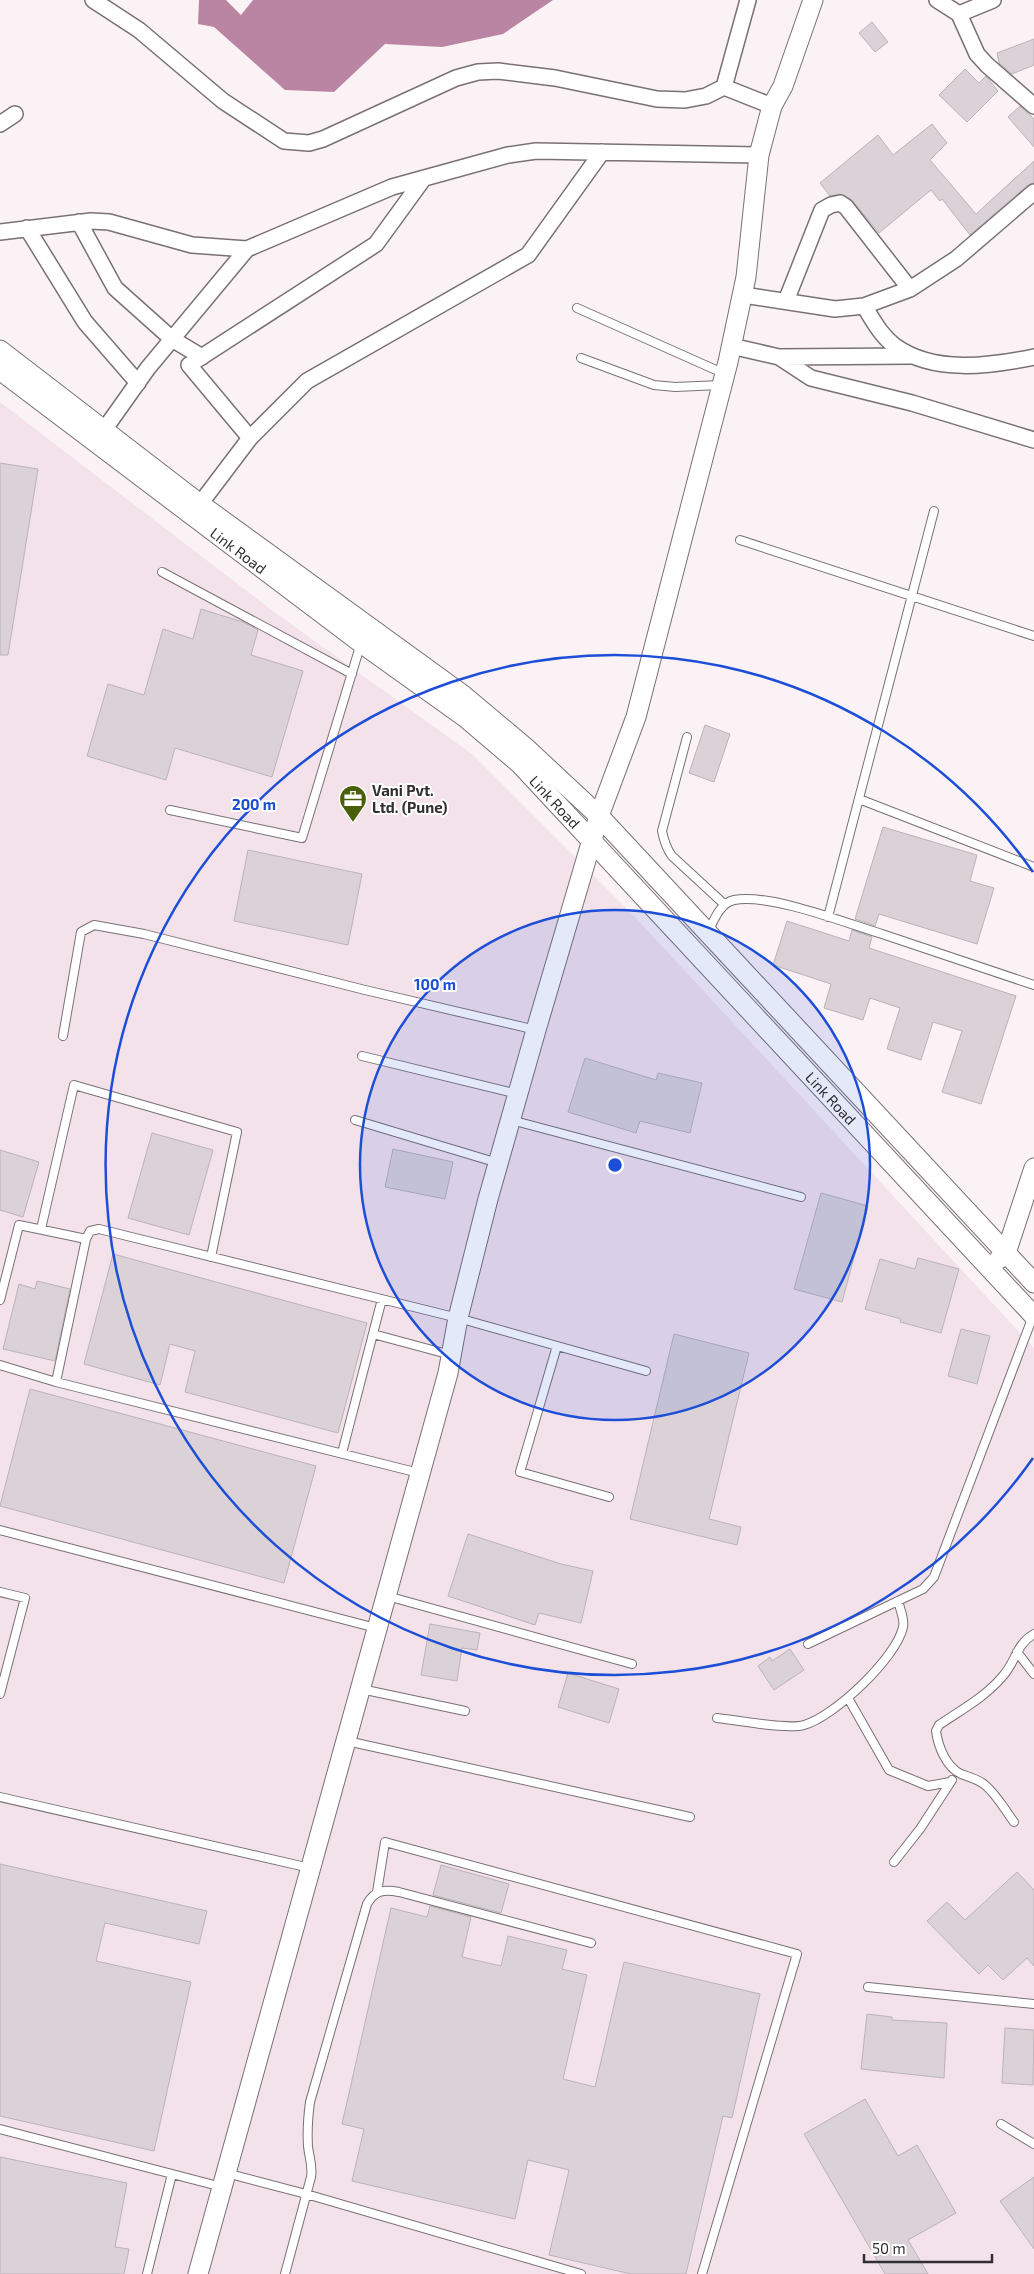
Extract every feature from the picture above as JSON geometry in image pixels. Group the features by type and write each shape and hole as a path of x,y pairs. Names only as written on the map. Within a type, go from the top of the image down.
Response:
{"street":[{"path":"93,0 139,30 223,101 284,141 299,143 309,143 323,139 456,78 478,72 498,71 554,78 657,99 685,100 706,96 724,87 748,0"},
{"path":"198,2274 387,1596 451,1355 458,1318 498,1163 599,816 636,717 732,346 746,277 759,155 772,106 783,86 813,0"},
{"path":"937,0 959,14 977,54 987,66 1034,106"},
{"path":"959,14 993,0"},
{"path":"724,87 772,106"},
{"path":"0,124 15,114"},
{"path":"104,430 172,339 247,250 392,188 508,155 536,151 759,155"},
{"path":"198,510 250,438 307,381 528,255 602,152"},
{"path":"250,438 189,365 376,244 424,178"},
{"path":"743,295 835,309 864,306 910,289 974,245 1034,192"},
{"path":"786,301 822,210 831,204 840,203 846,207 910,289"},
{"path":"0,232 79,222 109,222 192,245 247,250"},
{"path":"79,222 115,288 172,339 202,357"},
{"path":"27,228 85,322 138,383"},
{"path":"864,306 881,332 894,345 911,356"},
{"path":"732,346 779,357 911,356 932,362 957,365 1004,362 1034,357"},
{"name":"Link Road","path":"0,350 104,430 198,510 361,643 480,729 520,764 1034,1316"},
{"path":"779,357 811,378 912,403 1034,440"},
{"name":"Link Road","path":"0,370 463,695 525,747 599,816 1034,1283"},
{"path":"990,1268 1006,1253 1034,1168"}],"lane":[{"path":"577,308 723,379"},
{"path":"581,358 654,385 675,387 723,379"},
{"path":"828,917 934,511"},
{"path":"740,540 1034,636"},
{"path":"162,572 352,674"},
{"path":"170,810 302,838 361,643"},
{"path":"687,737 662,831 663,839 672,856 724,904"},
{"path":"859,800 1034,867"},
{"path":"708,932 724,904 732,900 745,899 767,902 828,917 1034,985"},
{"path":"63,1036 81,932 94,925 144,934 365,990 536,1030"},
{"path":"362,1056 518,1094"},
{"path":"41,1229 74,1085 237,1132 210,1257"},
{"path":"355,1120 498,1163"},
{"path":"511,1120 800,1197"},
{"path":"0,1300 19,1225 86,1239"},
{"path":"56,1382 86,1239 90,1231 99,1229 458,1318 646,1371"},
{"path":"342,1453 382,1299"},
{"path":"808,1644 923,1589 934,1577 1034,1316"},
{"path":"373,1334 451,1355"},
{"path":"557,1346 520,1472 609,1497"},
{"path":"0,1365 56,1382 420,1473"},
{"path":"0,1530 378,1629"},
{"path":"0,1592 25,1598 0,1694"},
{"path":"387,1596 632,1664"},
{"path":"716,1718 795,1726 804,1725 832,1712 867,1680 900,1638 904,1625 898,1601"},
{"path":"1014,1822 984,1784 958,1773 942,1753 936,1731 939,1725 991,1689 1013,1665 1017,1652 1024,1640 1034,1634"},
{"path":"1017,1652 1034,1674"},
{"path":"361,1689 464,1711"},
{"path":"848,1698 889,1770 928,1786 950,1782"},
{"path":"347,1741 690,1817"},
{"path":"894,1862 920,1829 950,1782 958,1773"},
{"path":"0,1797 311,1868"},
{"path":"378,1892 385,1842 797,1954 702,2274"},
{"path":"285,2274 313,2167 308,2148 307,2118 310,2102 368,1904 378,1892 386,1889 399,1892 591,1943"},
{"path":"868,1987 1034,2004"},
{"path":"1001,2124 1034,2144"},
{"path":"0,2129 172,2174 224,2180 306,2194 582,2274"},
{"path":"147,2274 172,2174"}],"shaded area":[{"path":"199,0 226,0 241,15 253,0 553,0 503,34 442,47 385,44 334,92 285,90 214,27 198,24"},
{"path":"0,402 277,614 472,754 635,917 1034,1348 1034,2274 0,2274"}],"building":[{"path":"872,22 888,42 875,52 859,33"},
{"path":"1034,39 1034,65 1012,74 999,63 997,53"},
{"path":"965,69 979,83 986,76 998,91 967,122 939,95"},
{"path":"1020,106 1034,119 1034,147 1008,117"},
{"path":"932,124 947,143 930,160 976,214 1034,161 1034,183 1028,185 970,235 942,199 940,201 931,190 879,233 851,199 841,194 830,196 820,183 878,135 893,155"},
{"path":"0,463 38,469 8,655 0,655"},
{"path":"201,609 243,622 258,630 251,655 303,671 272,777 175,748 166,780 87,756 108,684 144,695 163,629 193,639"},
{"path":"705,725 730,734 714,782 689,773"},
{"path":"883,827 977,855 970,881 994,888 977,944 879,914 875,926 855,919"},
{"path":"248,850 362,874 348,945 234,921"},
{"path":"787,921 849,941 852,930 872,937 869,948 1016,996 981,1104 942,1092 962,1031 933,1022 921,1060 887,1049 900,1008 870,998 863,1020 824,1008 831,984 773,965"},
{"path":"585,1058 656,1080 658,1073 702,1083 690,1133 640,1121 636,1133 568,1112"},
{"path":"152,1133 213,1150 189,1235 128,1218"},
{"path":"393,1149 453,1162 445,1199 385,1187"},
{"path":"0,1150 39,1162 23,1217 0,1210"},
{"path":"821,1193 868,1206 842,1302 794,1289"},
{"path":"113,1254 367,1323 338,1433 185,1392 195,1351 170,1344 160,1385 84,1364"},
{"path":"918,1258 959,1269 941,1333 900,1322 901,1319 865,1309 880,1259 915,1269"},
{"path":"37,1281 70,1289 55,1361 3,1349 19,1284 35,1289"},
{"path":"961,1329 990,1336 977,1384 948,1376"},
{"path":"674,1334 749,1353 709,1519 741,1527 737,1545 630,1519"},
{"path":"30,1389 316,1466 284,1583 0,1506"},
{"path":"468,1534 561,1564 593,1571 581,1623 539,1613 535,1625 448,1596"},
{"path":"430,1624 480,1633 477,1650 462,1648 457,1681 421,1675"},
{"path":"790,1649 804,1670 774,1690 758,1666 770,1657 772,1661"},
{"path":"568,1673 619,1689 609,1723 558,1707"},
{"path":"0,1864 207,1911 199,1944 105,1923 96,1961 191,1982 154,2151 0,2116"},
{"path":"441,1865 509,1884 501,1913 433,1895"},
{"path":"1017,1872 1034,1890 1034,1966 1027,1958 1003,1980 988,1965 979,1974 927,1921 947,1902 965,1920"},
{"path":"430,1906 471,1917 462,1957 501,1966 508,1936 567,1950 562,1969 587,1975 563,2079 595,2087 624,1962 760,1994 732,2118 723,2116 686,2274 631,2274 549,2255 569,2170 528,2160 515,2219 352,2181 364,2129 342,2124 391,1908 427,1917"},
{"path":"867,2014 892,2017 892,2020 947,2023 944,2078 861,2069"},
{"path":"1005,2028 1034,2030 1033,2085 1002,2083"},
{"path":"865,2099 898,2156 917,2145 956,2213 908,2240 928,2274 885,2274 804,2134"},
{"path":"0,2157 127,2183 115,2247 129,2249 124,2274 0,2274"},
{"path":"1034,2177 1034,2249 1000,2201"}],"place":[{"name":"Vani Pvt. Ltd. (Pune)","path":"353,823"}]}
